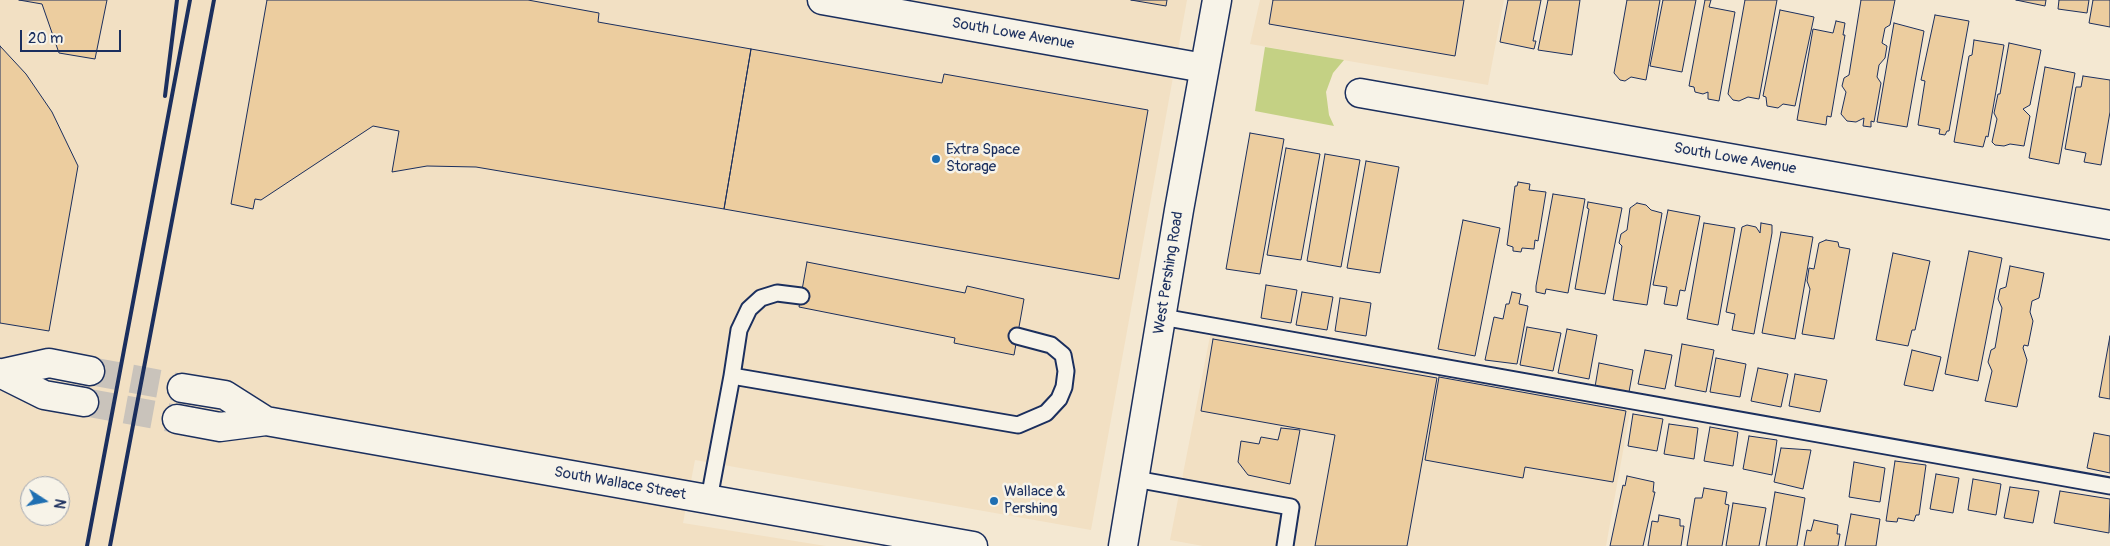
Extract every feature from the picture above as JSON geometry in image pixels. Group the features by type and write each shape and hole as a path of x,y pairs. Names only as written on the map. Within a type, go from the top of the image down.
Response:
{"street":[{"name":"South Lowe Avenue","path":"822,0 1204,68"},
{"name":"West Pershing Road","path":"1123,546 1217,0"},
{"name":"South Lowe Avenue","path":"1360,93 2110,225"},
{"path":"2,373 49,363 90,371"},
{"path":"2,373 44,395 84,402"},
{"name":"South Wallace Street","path":"182,388 225,396 266,421"},
{"name":"South Wallace Street","path":"177,419 220,427 266,421 973,546"}],"lane":[{"path":"709,499 739,330 749,309 761,298 777,293 802,296"},
{"path":"1162,316 2110,486"},
{"path":"732,376 1018,425 1046,413 1059,399 1064,387 1066,371 1063,355 1051,345 1017,336"},
{"path":"1135,479 1291,507 1284,546"}],"shaded area":[{"path":"0,0 1187,0 1091,530 695,460 683,523 826,546 0,546"},
{"path":"1260,0 1504,0 1488,85 1250,44"},
{"path":"1212,326 1632,401 1606,546 1203,546 1170,540"}],"green space":[{"path":"1265,47 1344,60 1333,73 1326,92 1329,115 1334,126 1255,111"}],"building":[{"path":"19,0 107,0 95,59 59,53 42,4"},
{"path":"267,0 528,0 599,13 598,22 751,49 724,209 476,167 427,166 392,172 399,131 373,126 261,200 255,199 253,209 231,204"},
{"path":"1131,0 1167,0 1166,6"},
{"path":"1273,0 1464,0 1455,56 1269,24"},
{"path":"1508,0 1541,0 1533,41 1536,41 1534,49 1500,42"},
{"path":"1548,0 1580,0 1572,55 1538,50"},
{"path":"1627,0 1660,0 1646,80 1631,77 1625,81 1620,80 1614,73"},
{"path":"1663,0 1696,0 1682,72 1650,66"},
{"path":"1705,0 1711,0 1709,7 1735,12 1719,101 1708,99 1708,92 1703,94 1695,92 1694,87 1689,86"},
{"path":"1745,0 1777,0 1759,99 1748,97 1739,101 1733,100 1728,94"},
{"path":"1861,0 1895,0 1890,25 1885,28 1882,43 1887,46 1885,58 1879,65 1877,77 1881,83 1874,122 1871,121 1871,127 1863,126 1864,118 1856,122 1847,121 1841,114 1846,92 1842,86 1844,78 1849,75"},
{"path":"2016,0 2046,0 2045,6"},
{"path":"2059,0 2089,0 2087,13 2058,9"},
{"path":"2093,0 2110,0 2110,27 2089,23"},
{"path":"1780,10 1814,17 1795,106 1783,104 1778,108 1767,106 1766,97 1763,96"},
{"path":"1935,15 1969,21 1949,131 1945,135 1939,134 1940,129 1918,125 1925,81 1921,80"},
{"path":"1836,21 1845,23 1843,35 1845,35 1831,117 1827,116 1826,125 1797,120 1813,29 1833,33"},
{"path":"1894,23 1924,31 1907,127 1877,122"},
{"path":"1974,40 2004,45 1988,137 1986,136 1983,147 1954,142 1969,56 1972,55"},
{"path":"2009,43 2041,50 2030,105 2023,109 2030,116 2024,146 2010,144 2004,146 1995,145 1992,142 1997,119 1994,113 1998,94 2000,94"},
{"path":"0,46 26,74 52,112 78,166 49,331 0,323"},
{"name":"Extra Space Storage","path":"751,49 942,83 944,74 1148,110 1119,279 724,209"},
{"path":"2045,67 2075,73 2059,164 2029,158"},
{"path":"2083,76 2110,80 2110,112 2101,165 2084,162 2086,153 2065,149 2076,87 2081,87"},
{"path":"1250,133 1284,139 1260,274 1226,269"},
{"path":"1286,148 1320,154 1301,260 1267,255"},
{"path":"1325,154 1360,160 1341,267 1307,261"},
{"path":"1366,161 1399,167 1380,273 1347,268"},
{"path":"1518,182 1530,184 1529,190 1546,192 1538,241 1535,240 1534,249 1522,248 1521,252 1513,251 1513,247 1507,245 1515,186 1517,186"},
{"path":"1553,194 1585,199 1568,293 1546,289 1545,294 1536,292 1536,286"},
{"path":"1588,202 1622,208 1605,294 1575,289 1589,209 1587,208"},
{"path":"1637,203 1662,213 1647,305 1613,300 1622,246 1619,243 1621,234 1627,230 1630,208"},
{"path":"1668,210 1700,216 1685,291 1680,290 1677,306 1664,304 1667,287 1653,285"},
{"path":"1463,220 1500,228 1475,356 1438,349"},
{"path":"1704,223 1735,228 1718,325 1687,319"},
{"path":"1761,223 1772,225 1772,233 1754,334 1732,330 1735,314 1726,312 1742,227 1747,225 1756,227 1760,233"},
{"path":"1781,232 1813,237 1795,339 1762,333"},
{"path":"1826,240 1838,242 1839,247 1850,249 1834,339 1802,334 1810,289 1807,281 1809,268 1814,269 1819,243"},
{"path":"1969,251 2002,258 1978,381 1945,374"},
{"path":"1893,253 1930,261 1915,330 1912,330 1908,346 1876,340"},
{"path":"807,262 965,293 967,286 1024,299 1014,355 954,343 955,338 799,307"},
{"path":"2010,266 2044,273 2039,298 2032,301 2030,312 2033,321 2028,346 2024,345 2023,348 2027,360 2017,407 1985,401 1992,371 1988,362 1991,350 1995,348 2002,308 1998,299 2000,289 2006,287"},
{"path":"1266,285 1297,290 1291,323 1261,318"},
{"path":"1302,292 1333,297 1327,330 1296,325"},
{"path":"1512,292 1521,294 1519,304 1528,306 1517,364 1485,360 1494,317 1503,319 1506,304 1509,304"},
{"path":"1340,298 1371,303 1366,336 1335,331"},
{"path":"1527,327 1561,333 1553,371 1520,365"},
{"path":"1567,329 1597,335 1589,379 1558,373"},
{"path":"2110,336 2110,399 2099,397"},
{"path":"1213,339 1437,378 1407,546 1315,546 1335,435 1201,411"},
{"path":"1682,344 1714,350 1706,392 1675,386"},
{"path":"1645,350 1672,355 1665,389 1638,384"},
{"path":"1912,350 1941,357 1933,391 1904,385"},
{"path":"1716,358 1746,364 1740,397 1710,392"},
{"path":"1599,363 1633,370 1629,392 1595,387"},
{"path":"1758,368 1788,374 1781,407 1751,401"},
{"path":"1795,374 1827,380 1820,412 1789,406"},
{"path":"1439,377 1626,411 1613,482 1525,467 1523,478 1425,460"},
{"path":"1633,414 1663,419 1657,451 1628,446"},
{"path":"1669,424 1698,428 1694,459 1664,454"},
{"path":"1710,427 1738,432 1733,466 1704,461"},
{"path":"1281,428 1300,430 1290,484 1248,475 1238,462 1241,441 1259,444 1261,437 1278,440"},
{"path":"2094,433 2110,436 2110,473 2087,468"},
{"path":"1749,436 1777,440 1772,475 1743,469"},
{"path":"1781,448 1811,450 1803,489 1774,482"},
{"path":"1895,461 1926,465 1919,515 1916,515 1914,521 1898,518 1897,522 1886,521"},
{"path":"1854,462 1885,468 1880,502 1849,497"},
{"path":"1936,474 1959,478 1953,513 1930,509"},
{"path":"1627,476 1654,482 1653,492 1655,492 1643,546 1610,546 1623,485 1625,486"},
{"path":"1973,479 2001,484 1996,515 1968,510"},
{"path":"2010,487 2039,491 2033,523 2004,518"},
{"path":"1704,488 1727,492 1725,504 1729,505 1722,546 1687,546 1695,498 1702,498"},
{"path":"2060,491 2110,499 2109,533 2054,523"},
{"path":"1775,492 1805,498 1797,546 1766,546"},
{"path":"1733,503 1766,508 1759,546 1726,546"},
{"path":"1851,514 1880,519 1876,546 1845,546"},
{"path":"1659,515 1680,519 1680,526 1684,526 1681,546 1648,546 1652,521 1658,522"},
{"path":"1814,520 1838,525 1837,534 1840,534 1838,546 1804,546 1807,530 1811,531"}],"tunnel":[{"path":"90,371 182,388"},
{"path":"84,402 177,419"}],"railway":[{"path":"165,96 177,0"},
{"path":"87,546 190,0"},
{"path":"110,546 214,0"}],"place":[{"name":"Extra Space Storage","path":"936,159"},
{"name":"Wallace & Pershing","path":"994,501"}]}
